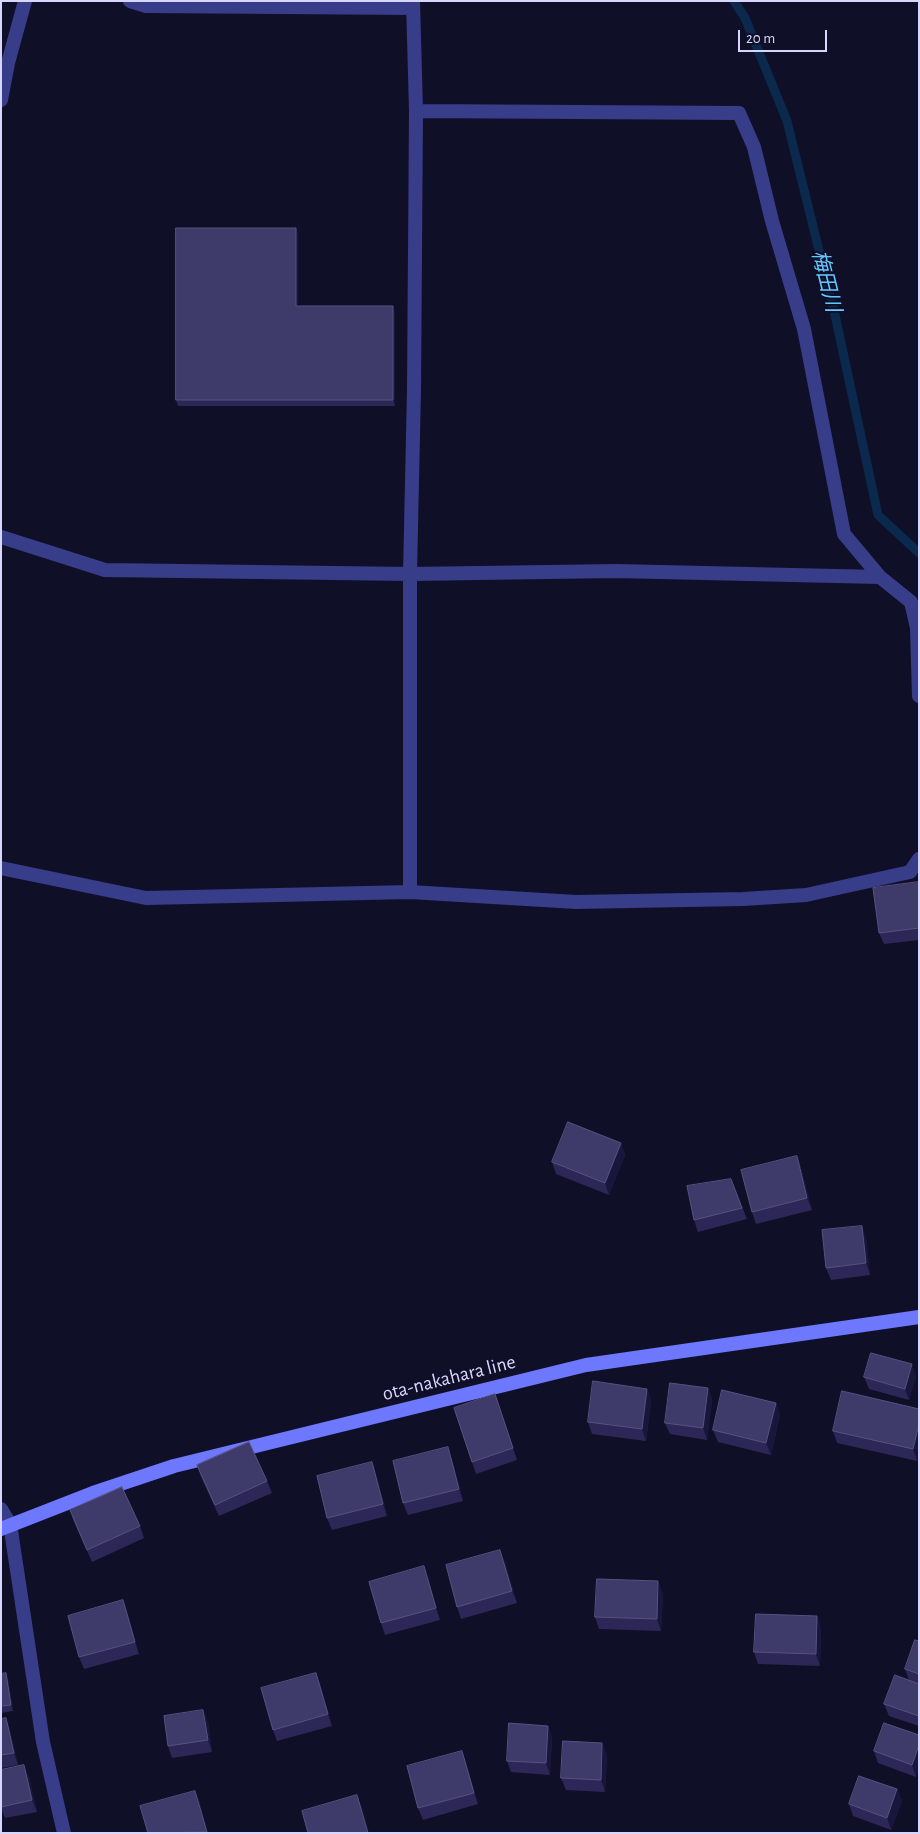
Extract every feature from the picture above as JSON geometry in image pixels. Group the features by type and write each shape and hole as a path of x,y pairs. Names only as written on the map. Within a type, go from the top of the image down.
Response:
{"main road":[{"name":"ota-nakahara line","path":"5,1527 93,1493 174,1466 586,1365 919,1317"}],"street":[{"path":"1,100 5,62 25,1"},
{"path":"130,1 146,6 413,5 416,112 414,390 410,574 410,892"},
{"path":"416,112 739,113 754,147 772,221 804,329 844,534 880,577 910,602 917,628 919,696"},
{"path":"1,537 105,570 410,574 616,571 880,577"},
{"path":"1,868 146,898 410,892 576,902 806,895 910,872 919,859"},
{"path":"1,1509 43,1742 64,1833"}],"building":[{"path":"176,228 296,228 296,306 393,306 393,400 176,400"},
{"path":"919,882 919,928 879,933 873,888"},
{"path":"568,1122 621,1143 605,1183 552,1162"},
{"path":"797,1156 807,1198 752,1212 741,1170"},
{"path":"731,1179 742,1208 694,1220 687,1186"},
{"path":"862,1226 866,1263 826,1268 822,1230"},
{"path":"871,1353 912,1364 905,1389 864,1377"},
{"path":"593,1381 647,1389 642,1429 588,1422"},
{"path":"670,1383 708,1388 703,1428 665,1423"},
{"path":"722,1390 776,1403 766,1443 713,1430"},
{"path":"842,1391 919,1409 919,1424 913,1449 833,1431"},
{"path":"495,1394 513,1448 472,1462 454,1408"},
{"path":"249,1442 267,1481 215,1505 197,1465"},
{"path":"448,1447 459,1489 403,1503 393,1461"},
{"path":"372,1462 383,1504 327,1518 317,1476"},
{"path":"122,1487 140,1526 87,1550 70,1510"},
{"path":"500,1550 512,1591 457,1607 446,1565"},
{"path":"424,1566 436,1608 381,1623 369,1582"},
{"path":"597,1579 658,1581 657,1619 595,1617"},
{"path":"123,1600 135,1642 79,1657 68,1616"},
{"path":"756,1614 817,1616 816,1654 754,1652"},
{"path":"915,1640 919,1641 919,1674 905,1669"},
{"path":"6,1673 11,1705 1,1706 1,1674"},
{"path":"316,1673 328,1714 273,1730 261,1688"},
{"path":"895,1675 919,1684 919,1716 884,1704"},
{"path":"203,1710 208,1740 168,1746 164,1716"},
{"path":"6,1718 14,1753 1,1755 1,1719"},
{"path":"509,1723 548,1726 546,1763 507,1761"},
{"path":"884,1723 919,1735 919,1745 912,1765 874,1751"},
{"path":"563,1741 602,1743 601,1780 561,1778"},
{"path":"462,1751 474,1793 418,1808 407,1766"},
{"path":"24,1765 32,1800 1,1807 1,1770"},
{"path":"859,1776 897,1789 887,1818 849,1804"},
{"path":"195,1791 207,1832 148,1833 140,1806"},
{"path":"357,1795 368,1833 308,1833 302,1811"}],"waterway":[{"name":"梅田川","path":"734,1 745,18 787,121 835,315 878,515 919,553"}]}
